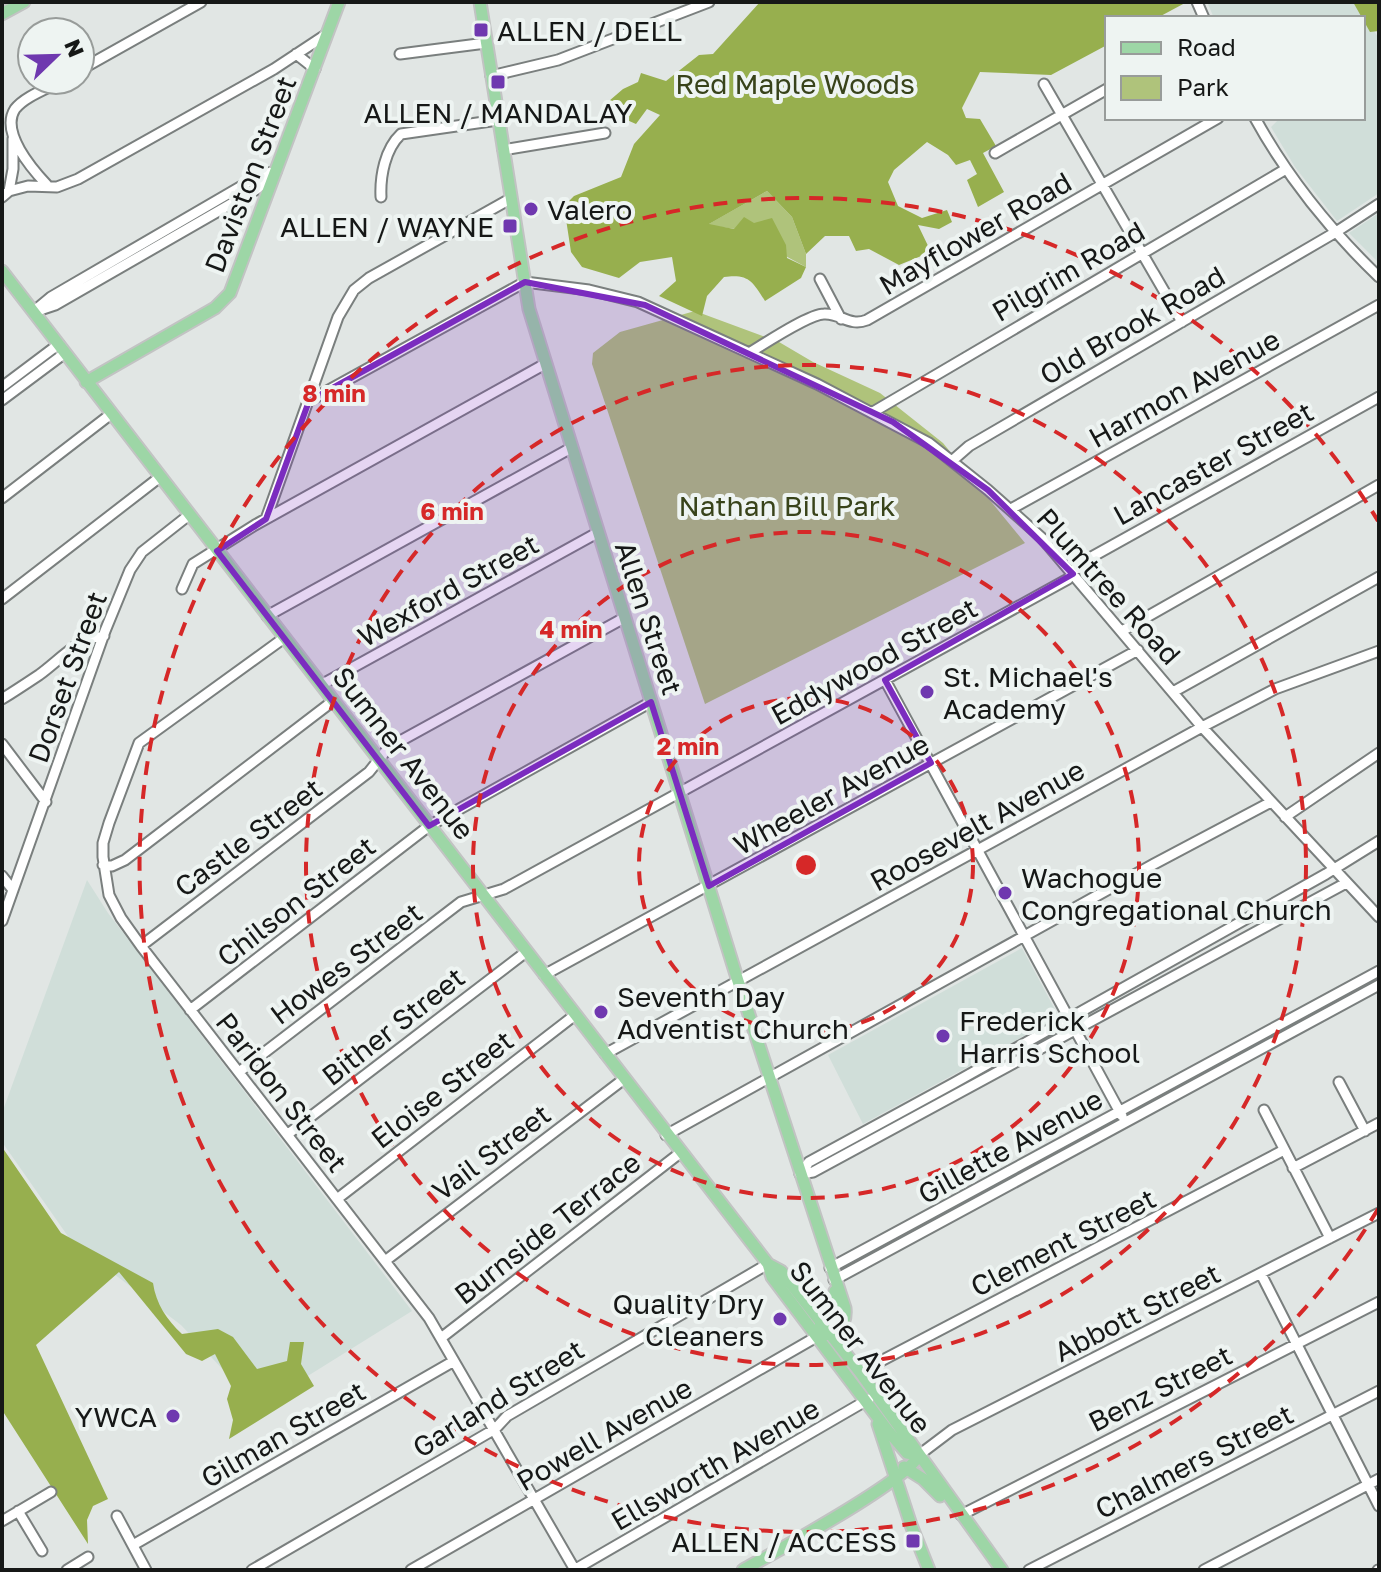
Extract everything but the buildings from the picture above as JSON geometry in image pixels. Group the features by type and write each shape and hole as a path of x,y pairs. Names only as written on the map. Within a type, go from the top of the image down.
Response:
{"main road":[{"path":"2,14 24,2"},
{"name":"Daviston Street","path":"86,382 215,308 226,298 238,278 339,2"},
{"name":"Allen Street","path":"480,2 529,309 845,1313 842,1325 832,1335"},
{"name":"Sumner Avenue","path":"2,271 768,1264 772,1277 919,1455 1002,1570"},
{"name":"Sumner Avenue","path":"768,1264 781,1271 832,1335 860,1372 871,1397"},
{"path":"832,1335 818,1336 821,1321 835,1307 833,1277"},
{"path":"871,1397 881,1430 902,1471 911,1525 929,1570"},
{"path":"743,1570 869,1496 919,1455"},
{"name":"Sumner Avenue","path":"902,1471 961,1515"}],"street":[{"path":"96,61 201,2"},
{"path":"491,76 558,60 709,2"},
{"path":"6,194 33,185 59,187 78,179 327,34"},
{"path":"400,54 486,43"},
{"path":"296,54 315,69"},
{"path":"1044,84 1182,322"},
{"path":"995,153 1105,90"},
{"path":"6,194 13,169 10,121 17,107 36,96"},
{"path":"381,197 384,167 397,137 428,128 498,120"},
{"name":"Mayflower Road","path":"749,353 818,315 828,314 852,324 867,320 1215,120"},
{"path":"1256,120 1286,169 1336,232 1379,277"},
{"path":"503,150 605,133"},
{"path":"13,136 47,186"},
{"name":"Pilgrim Road","path":"873,412 1286,169"},
{"path":"33,312 55,305 230,205 257,189 276,172"},
{"path":"266,519 338,317 354,290 379,271 510,199"},
{"name":"Old Brook Road","path":"953,460 969,446 1379,204"},
{"path":"820,279 841,319"},
{"path":"309,401 525,282"},
{"name":"Plumtree Road","path":"525,282 589,290 638,302 873,412 953,460 1050,546 1202,727 1379,917"},
{"name":"Harmon Avenue","path":"1011,509 1379,305"},
{"path":"2,387 62,348"},
{"path":"2,400 62,348"},
{"path":"182,589 193,564 266,519 545,364"},
{"name":"Lancaster Street","path":"1073,574 1079,564 1379,397"},
{"path":"2,498 111,414"},
{"path":"267,616 571,448"},
{"path":"2,599 160,477"},
{"path":"1122,631 1379,485"},
{"name":"Dorset Street","path":"2,921 104,636 137,557 189,515"},
{"name":"Wexford Street","path":"321,685 597,533"},
{"name":"Eddywood Street","path":"482,894 504,889 1073,574"},
{"path":"1173,692 1379,577"},
{"name":"Castle Street","path":"141,946 369,772 393,745 624,618"},
{"path":"2,699 76,645 93,637 104,636"},
{"path":"284,638 139,743 105,836 103,865 112,866 125,860 333,701"},
{"name":"Wheeler Avenue","path":"544,975 1138,650"},
{"name":"Roosevelt Avenue","path":"605,1054 1202,727 1275,689 1379,651"},
{"path":"885,680 1125,1123"},
{"name":"Chilson Street","path":"190,1010 429,826 651,702"},
{"path":"2,744 46,802"},
{"path":"1285,817 1379,753"},
{"path":"666,1135 1271,802"},
{"path":"800,1174 809,1162 1334,870 1379,841"},
{"name":"Paridon Street","path":"103,865 112,903 141,946 288,1134 441,1338 574,1570"},
{"path":"2,876 13,890"},
{"path":"800,1174 813,1172 1346,883"},
{"name":"Howes Street","path":"239,1072 461,902 482,894"},
{"name":"Bither Street","path":"288,1134 526,952"},
{"name":"Gillette Avenue","path":"833,1277 978,1189 1379,971"},
{"name":"Gillette Avenue","path":"833,1277 983,1200 1379,985"},
{"path":"1317,1005 1322,1016"},
{"name":"Eloise Street","path":"337,1199 575,1015"},
{"path":"1219,1058 1224,1069"},
{"name":"Vail Street","path":"385,1261 624,1079"},
{"path":"1339,1082 1365,1131"},
{"path":"1264,1110 1330,1238"},
{"path":"1293,1168 1379,1123"},
{"name":"Clement Street","path":"860,1372 1284,1150"},
{"name":"Burnside Terrace","path":"441,1338 680,1153"},
{"path":"978,1189 983,1200"},
{"name":"Abbott Street","path":"919,1455 952,1430 1379,1213"},
{"name":"Garland Street","path":"252,1570 495,1429 507,1416 768,1264"},
{"path":"1261,1274 1379,1506"},
{"name":"Benz Street","path":"961,1515 1379,1302"},
{"name":"Powell Avenue","path":"411,1570 818,1336"},
{"name":"Gilman Street","path":"133,1545 454,1361"},
{"name":"Chalmers Street","path":"1029,1570 1379,1391"},
{"name":"Ellsworth Avenue","path":"574,1570 871,1397"},
{"path":"1204,1570 1379,1479"},
{"path":"2,1521 51,1492"},
{"path":"18,1511 42,1551"},
{"path":"117,1516 146,1570"},
{"path":"67,1570 88,1557"}],"highlighted area":[{"path":"525,282 645,305 893,422 988,490 1073,574 885,680 931,763 709,886 651,702 429,826 217,551 266,519 309,401"}],"shaded area":[{"path":"1207,2 1357,2 1379,39 1379,193 1337,221 1295,167 1271,127 1278,120 1365,120 1365,16 1213,16"},
{"path":"1379,213 1379,263 1349,233"},
{"path":"87,880 108,913 412,1311 258,1407 181,1325 72,1242 2,1142 2,1113"},
{"name":"Frederick Harris School","path":"1022,948 1059,1017 863,1124 828,1055"}],"green space":[{"name":"Red Maple Woods","path":"760,2 1185,2 1161,16 1105,16 1105,46 1051,75 980,72 962,108 966,118 980,119 996,146 983,153 1004,192 978,207 967,180 977,174 970,160 956,165 948,155 927,142 894,170 888,182 898,206 922,218 947,210 952,222 939,229 918,225 931,252 899,265 869,249 856,251 849,236 825,236 806,254 792,217 767,191 709,224 734,229 744,217 754,223 772,218 786,245 787,258 806,267 801,278 765,301 749,280 724,277 707,296 702,316 659,296 676,281 672,257 640,262 619,278 582,267 571,252 564,206 574,196 621,177 634,144 660,115 647,109 636,124 611,113 609,101 638,82 641,73 666,81 699,55 713,54"},
{"path":"1353,2 1379,2 1379,31 1370,32 1365,16 1361,16"},
{"path":"767,191 792,217 806,254 806,267 735,229 707,225"},
{"name":"Nathan Bill Park","path":"695,311 779,342 813,362 880,393 943,443 1025,543 705,704 592,364 593,353 620,332"},
{"path":"2,1147 61,1233 153,1283 163,1311 182,1334 218,1329 233,1337 257,1369 287,1361 290,1342 304,1342 301,1364 314,1386 229,1439 233,1420 227,1399 231,1386 215,1354 202,1361 186,1354 119,1272 36,1345 108,1499 93,1506 87,1520 88,1544 2,1410"}],"place":[{"name":"ALLEN / DELL","path":"481,30"},
{"name":"ALLEN / MANDALAY","path":"498,82"},
{"name":"Valero","path":"531,209"},
{"name":"ALLEN / WAYNE","path":"510,226"},
{"name":"St. Michael's Academy","path":"927,692"},
{"name":"Wachogue Congregational Church","path":"1005,893"},
{"name":"Seventh Day Adventist Church","path":"601,1012"},
{"name":"Frederick Harris School","path":"943,1036"},
{"name":"Quality Dry Cleaners","path":"780,1319"},
{"name":"YWCA","path":"173,1416"},
{"name":"ALLEN / ACCESS","path":"913,1541"}]}
